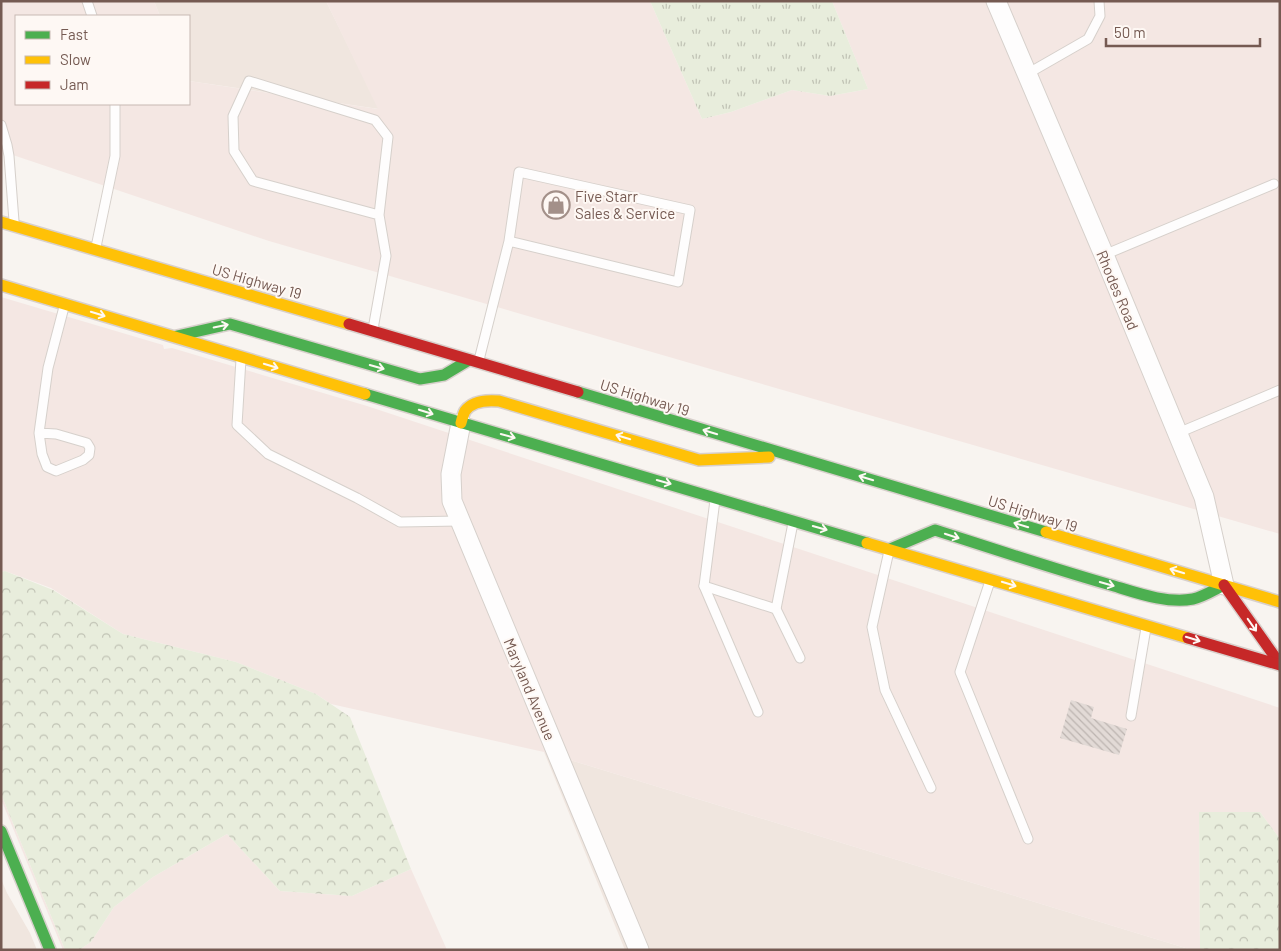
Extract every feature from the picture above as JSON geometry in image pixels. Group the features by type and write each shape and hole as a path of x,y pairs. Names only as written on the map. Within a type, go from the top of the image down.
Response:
{"main road":[{"name":"US Highway 19","path":"1,222 1280,602"},
{"path":"1,285 1280,664"},
{"path":"173,336 230,324 420,380 444,375 474,361"},
{"path":"462,422 466,410 473,406 488,400 499,401 699,460 791,456"},
{"path":"890,549 935,530 1088,579 1162,598 1194,599 1224,585 1280,664"},
{"path":"1,831 50,950"}],"street":[{"name":"Rhodes Road","path":"996,1 1204,497 1224,585"},
{"name":"Maryland Avenue","path":"462,422 451,474 452,501 639,950"}],"lane":[{"path":"87,1 92,15"},
{"path":"1026,74 1088,39 1100,16 1099,1"},
{"path":"372,331 386,256 379,215 388,137 375,120 249,81 233,116 234,151 253,181 379,215"},
{"path":"95,249 115,156 115,105"},
{"path":"1,125 9,156 15,226"},
{"path":"474,361 509,241 519,172 690,210 678,282 509,241"},
{"path":"1104,255 1274,184"},
{"path":"39,433 56,434 87,442 90,448 89,455 83,460 56,471 48,467 42,454 39,433 48,368 65,304"},
{"path":"241,357 237,425 268,454 357,498 400,522 460,521"},
{"path":"1178,432 1280,390"},
{"path":"716,498 704,586 758,712"},
{"path":"794,521 776,609 800,658"},
{"path":"890,549 872,627 886,690 931,788"},
{"path":"990,578 960,672 1028,838"},
{"path":"704,586 776,609"},
{"path":"1131,716 1146,625"}],"shaded area":[{"path":"1,1 154,1 160,15 15,15 15,105 190,105 190,81 378,109 326,1 650,1 702,119 731,112 792,90 830,96 868,89 832,1 1280,1 1280,534 269,241 1,151"},
{"path":"154,1 326,1 379,109 190,81 190,15 160,15"},
{"path":"1,297 163,345 164,349 172,348 367,406 1280,708 1280,839 1260,812 1199,812 1200,950 1192,950 544,752 331,704 316,694 236,662 123,634 51,588 5,571 1,572"},
{"path":"544,752 1192,950 625,950"},
{"path":"1,794 65,950 63,950 1,799"},
{"path":"227,834 280,891 352,896 411,869 447,950 79,950 91,942 114,907 153,877"},
{"path":"1,879 30,933 37,950 1,950"}],"green space":[{"path":"650,1 832,1 868,89 830,96 792,90 731,112 702,119"},
{"path":"5,571 53,590 123,634 236,662 316,694 350,717 411,869 352,896 280,891 227,834 153,877 114,907 91,942 79,950 65,950 1,794 1,572"},
{"path":"1199,812 1260,812 1280,839 1280,950 1200,950"}],"building":[{"path":"1071,700 1094,707 1091,718 1127,729 1119,755 1060,738"}],"traffic: fast":[{"path":"177,336 230,324 420,379 444,375 469,360"},
{"path":"578,392 1046,532"},
{"path":"365,394 867,543"},
{"path":"890,549 935,530 1069,573 1163,599 1193,599 1224,585"},
{"path":"1,831 50,950"}],"traffic: slow":[{"path":"1,222 349,324"},
{"path":"1,285 365,394"},
{"path":"461,423 465,411 472,405 485,401 499,401 699,460 769,457"},
{"path":"1046,532 1280,602"},
{"path":"867,543 1188,638"}],"traffic: jam":[{"path":"349,324 578,392"},
{"path":"1224,585 1280,664"},
{"path":"1188,638 1280,665"}],"place":[{"name":"Five Starr Sales & Service","path":"556,205"}]}
